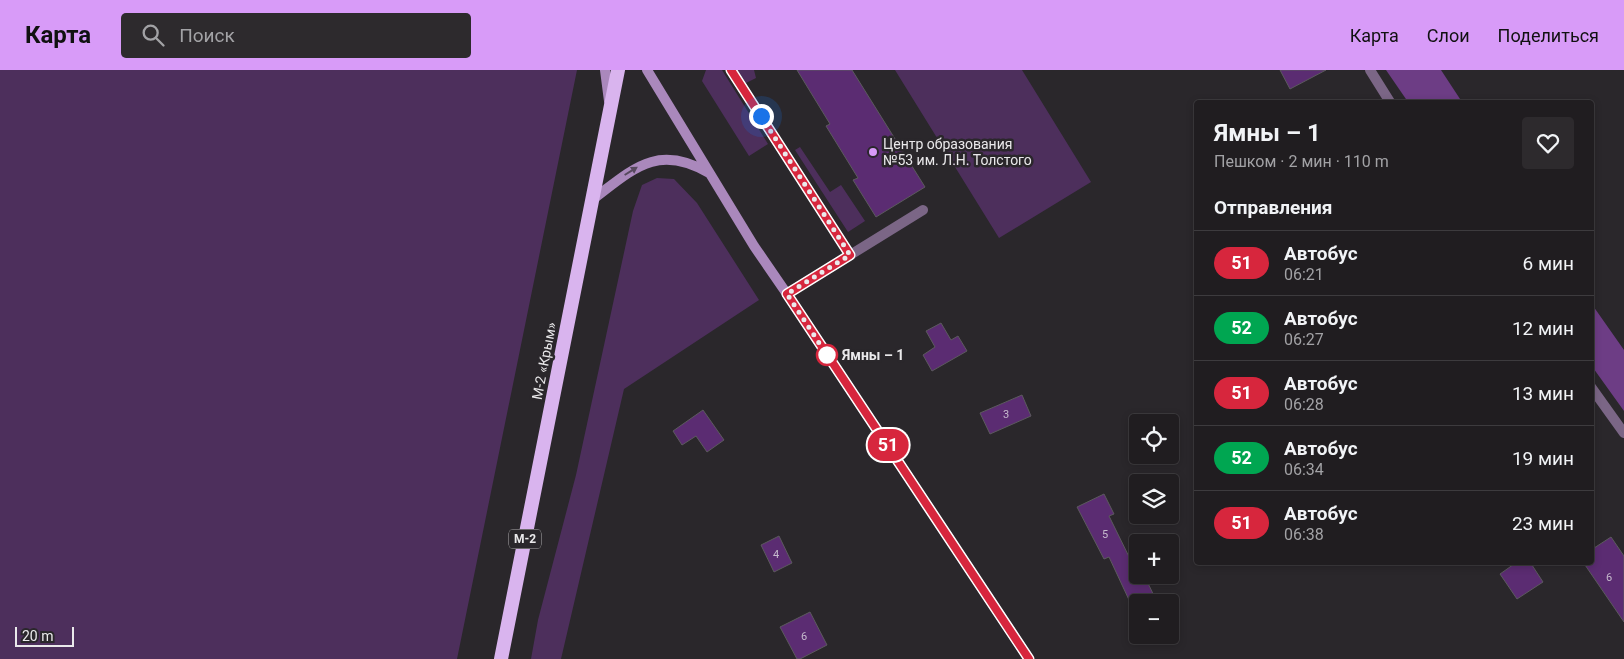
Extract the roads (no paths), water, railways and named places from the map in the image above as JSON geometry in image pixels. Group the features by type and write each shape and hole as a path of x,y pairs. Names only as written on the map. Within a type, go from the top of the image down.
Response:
{"highway":[{"name":"М-2 «Крым»","path":"501,659 618,70"}],"main road":[{"path":"605,70 610,112"},
{"path":"647,70 754,246 1029,659"},
{"path":"592,200 626,175 643,164 652,161 663,159 681,161 710,174"}],"street":[{"path":"731,70 850,255"},
{"path":"1370,70 1389,100"},
{"path":"787,294 923,210"},
{"path":"1594,391 1624,433"}],"place":[{"name":"Центр образования №53 им. Л.Н. Толстого","path":"873,152"},
{"name":"Ямны – 1","path":"827,355"}]}
